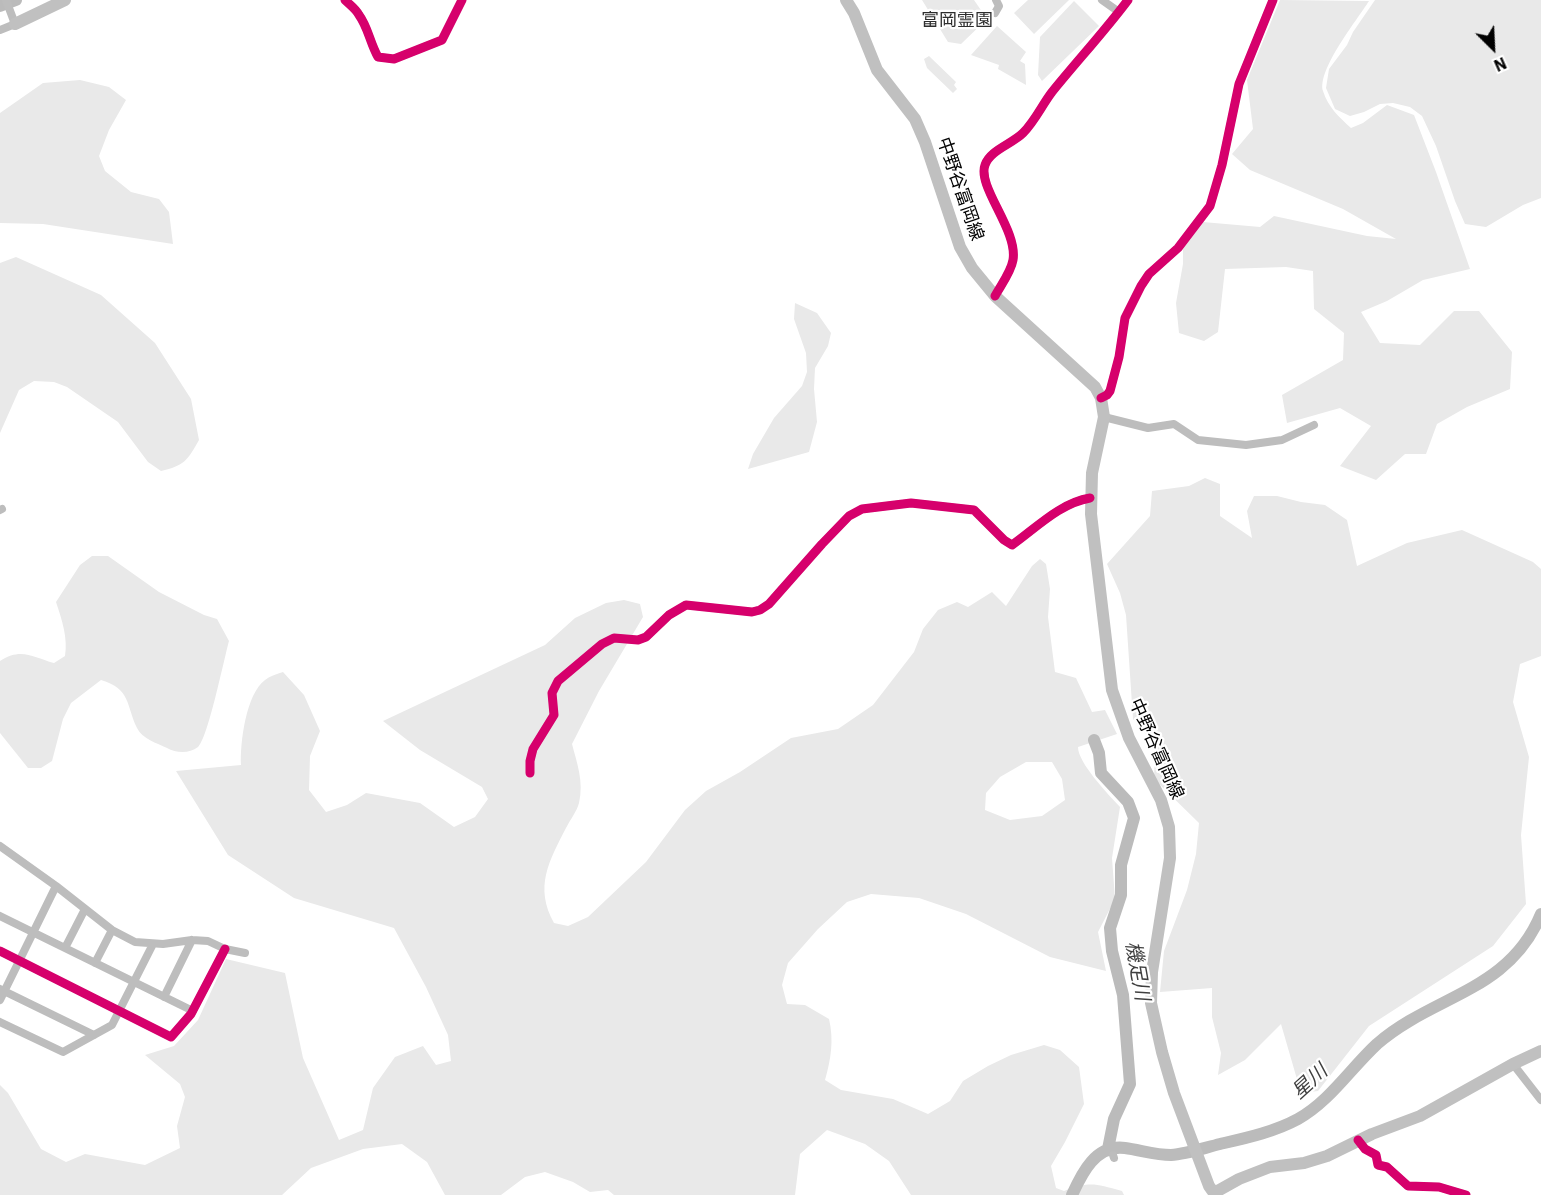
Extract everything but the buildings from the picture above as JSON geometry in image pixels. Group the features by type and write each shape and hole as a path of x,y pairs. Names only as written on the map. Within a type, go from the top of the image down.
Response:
{"main road":[{"path":"14,21 65,0"},
{"name":"中野谷富岡線","path":"846,0 854,13 877,70 915,119 925,142 960,247 980,280 1079,371 1095,387 1101,398 1104,417 1093,463 1090,498 1112,690 1129,738 1161,800 1169,827 1170,858 1152,972 1151,1003 1171,1083 1213,1194 1261,1170 1316,1160 1429,1111 1541,1051"}],"street":[{"path":"0,30 14,21 6,0"},
{"path":"345,0 359,14 378,57 394,59 442,40 462,0"},
{"path":"995,13 999,6 996,0"},
{"path":"1102,0 1119,12"},
{"path":"995,296 1012,264 1014,248 985,178 986,163 993,154 1016,139 1029,126 1052,93 1128,0"},
{"path":"1101,398 1110,391 1119,357 1125,318 1141,286 1149,274 1178,248 1210,206 1222,165 1239,84 1273,0"},
{"path":"1104,417 1148,428 1174,424 1198,440 1246,445 1282,440 1314,425"},
{"path":"530,773 533,749 554,715 552,693 558,681 602,644 614,638 638,640 646,637 669,615 686,605 752,612 760,610 769,604 849,516 862,510 911,503 974,510 1012,545 1070,503 1090,498"},
{"path":"0,846 112,930 135,942 163,944 192,940 208,941 225,949 245,953"},
{"path":"0,1000 2,990 20,961 56,886"},
{"path":"65,948 85,909"},
{"path":"0,916 192,1011"},
{"path":"95,963 112,930"},
{"path":"164,997 192,940"},
{"path":"0,1022 63,1052 112,1025 153,944"},
{"path":"0,951 171,1037 192,1011 225,949"},
{"path":"2,990 94,1035"},
{"path":"1513,1064 1541,1100"},
{"path":"1358,1140 1365,1149 1376,1155 1378,1165 1387,1167 1408,1186 1439,1187 1466,1195"}],"green space":[{"name":"富岡霊園","path":"922,0 974,0 987,19 961,44 948,42"},
{"path":"1028,0 1069,0 1034,34 1014,13"},
{"path":"1280,0 1369,1 1339,45 1326,71 1323,82 1325,97 1334,111 1351,128 1363,123 1387,105 1414,115 1470,269 1423,280 1387,301 1361,312 1380,343 1420,345 1454,311 1479,311 1512,352 1510,389 1467,407 1437,424 1426,454 1405,454 1376,480 1340,466 1371,426 1340,408 1287,423 1282,395 1343,360 1344,333 1314,309 1313,271 1286,267 1225,269 1218,332 1204,341 1179,333 1176,303 1183,264 1183,249 1203,222 1260,227 1274,216 1367,236 1396,239 1343,209 1250,170 1232,154 1253,129 1247,80"},
{"path":"1375,0 1541,0 1541,198 1523,205 1486,227 1465,224 1436,146 1422,116 1410,107 1393,103 1380,104 1350,116 1335,109 1326,88 1329,69"},
{"path":"1074,1 1099,26 1042,81 1038,75 1040,37"},
{"path":"997,26 1026,52 1020,61 1025,64 1026,85 998,69 999,65 971,55"},
{"path":"929,56 956,82 954,85 957,89 953,93 927,68 924,59"},
{"path":"80,80 109,87 126,100 109,130 99,156 105,171 131,192 159,199 169,212 173,244 43,224 0,223 0,113 43,83"},
{"path":"16,257 101,295 155,343 191,399 199,440 192,453 184,461 175,467 161,471 148,462 118,422 67,387 54,382 34,381 19,390 0,433 0,263"},
{"path":"795,303 817,313 831,333 828,346 815,368 817,422 809,452 748,469 753,454 774,418 802,386 807,372 806,353 794,319"},
{"path":"1205,478 1220,484 1220,516 1252,538 1247,511 1254,496 1277,496 1325,505 1347,520 1357,566 1407,543 1462,530 1533,562 1541,569 1541,656 1520,664 1513,702 1529,757 1521,835 1526,904 1493,946 1369,1026 1318,1091 1301,1093 1281,1024 1245,1060 1218,1075 1221,1053 1212,1017 1212,988 1160,992 1164,951 1187,890 1196,854 1199,823 1154,779 1155,750 1147,735 1133,719 1126,615 1120,593 1107,564 1150,516 1152,491 1189,486"},
{"path":"92,556 108,556 159,592 204,615 217,619 229,641 211,714 198,747 187,752 174,751 142,735 123,693 101,680 71,703 63,719 52,761 41,768 28,768 0,733 0,661 14,655 27,654 54,663 65,656 65,636 56,602 80,565"},
{"path":"1040,559 1046,564 1050,589 1048,617 1055,672 1076,678 1092,712 1105,710 1117,734 1078,747 1079,754 1088,770 1120,807 1112,858 1115,899 1098,932 1106,971 1050,957 966,914 919,898 871,894 847,902 818,929 788,963 782,985 787,1004 805,1005 829,1019 831,1050 825,1080 841,1090 893,1099 928,1114 950,1101 963,1081 988,1066 1011,1055 1044,1045 1060,1050 1079,1067 1084,1104 1051,1166 1056,1188 1064,1191 1093,1185 1122,1191 1124,1195 911,1195 889,1161 865,1144 827,1130 800,1154 795,1195 614,1195 608,1190 590,1192 573,1182 545,1172 525,1177 501,1195 445,1195 427,1162 402,1144 363,1149 311,1168 282,1195 0,1195 0,1085 8,1093 41,1149 66,1162 85,1154 145,1165 180,1148 177,1126 185,1097 180,1084 145,1055 174,1046 198,1020 226,959 285,973 303,1058 339,1140 363,1130 373,1088 395,1057 423,1046 436,1065 451,1061 448,1035 426,987 394,928 294,898 228,855 176,771 241,765 243,732 249,707 258,687 267,679 283,672 304,695 320,731 310,756 309,790 326,812 347,805 366,793 420,803 454,827 475,817 488,799 482,787 420,750 383,721 545,645 575,618 606,603 624,600 640,604 643,617 599,691 572,744 580,780 579,803 549,863 545,886 545,898 554,923 568,926 588,917 646,862 685,810 706,791 740,772 791,738 838,729 873,705 914,652 923,629 938,610 957,602 968,607 992,592 1006,606 1032,566","holes":["1026,762 1052,762 1062,779 1065,800 1042,816 1010,820 985,810 986,793 1000,777"]}],"waterway":[{"path":"0,6 16,0"},
{"name":"機足川","path":"1094,740 1099,753 1101,773 1128,802 1134,818 1121,865 1121,895 1110,928 1112,951 1123,995 1130,1084 1114,1119 1108,1149"},
{"name":"星川","path":"1072,1195 1091,1162 1106,1151 1125,1148 1171,1155 1260,1134 1298,1119 1330,1094 1377,1044 1422,1014 1468,990 1510,960 1527,940 1541,914"}],"cycle path":[{"path":"345,0 362,20 378,57 394,59 442,40 462,0"},
{"path":"995,296 1010,269 1013,248 1010,236 987,185 984,174 985,165 996,151 1018,137 1027,128 1052,92 1128,0"},
{"path":"1101,398 1110,391 1119,357 1125,318 1141,286 1149,274 1178,248 1210,206 1222,165 1239,84 1273,0"},
{"path":"530,773 533,749 554,715 552,693 558,681 602,644 614,638 638,640 646,637 669,615 686,605 752,612 760,610 769,604 849,516 862,509 911,503 974,510 1012,545 1058,511 1090,498"},
{"path":"0,951 171,1037 191,1014 225,949"},
{"path":"1358,1140 1365,1149 1376,1155 1378,1165 1387,1167 1408,1186 1439,1187 1466,1195"}]}
